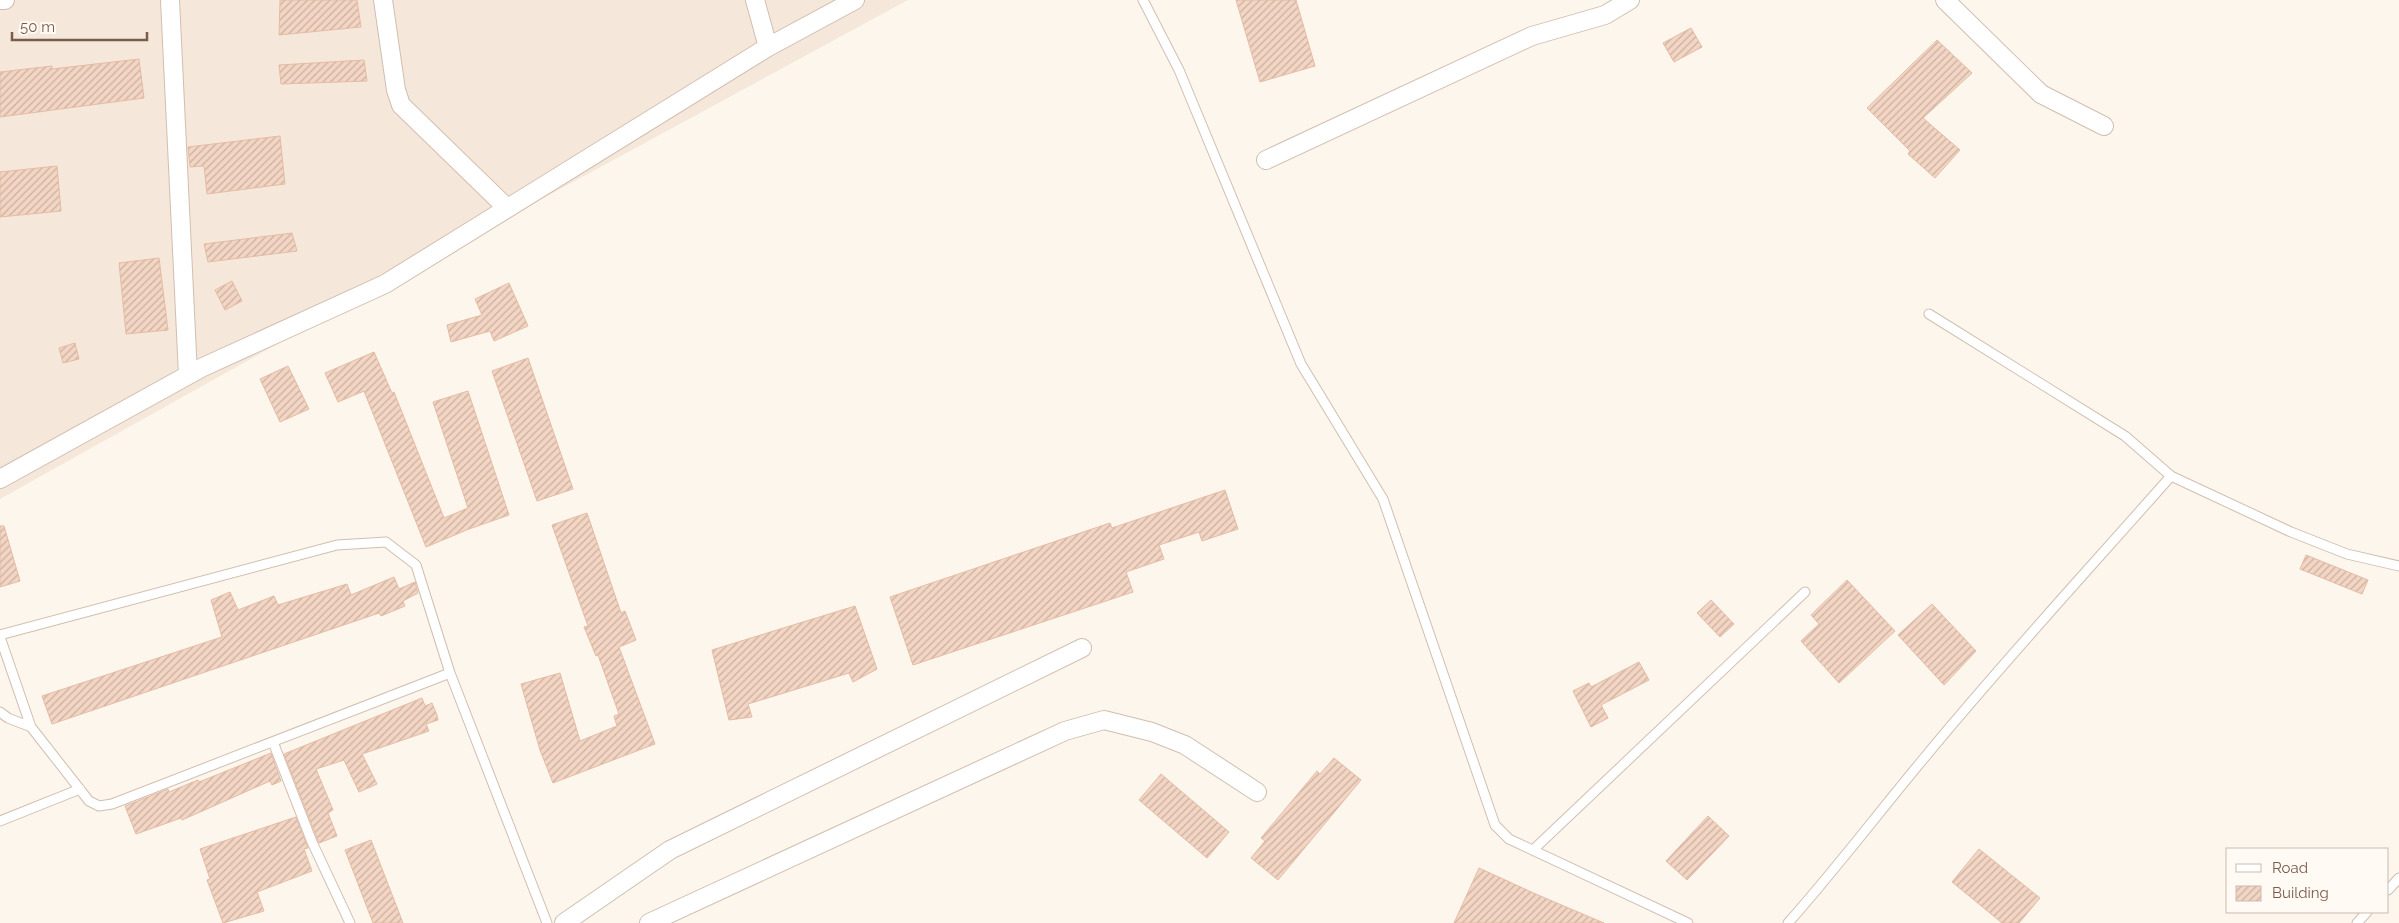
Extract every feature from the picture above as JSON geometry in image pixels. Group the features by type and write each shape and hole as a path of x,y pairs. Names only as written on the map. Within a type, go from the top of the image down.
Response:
{"street":[{"path":"0,0 5,0"},
{"path":"170,0 188,375"},
{"path":"383,0 396,90 402,105 507,208"},
{"path":"755,0 768,47"},
{"path":"0,479 188,375 385,284 768,47 855,0"},
{"path":"1266,160 1532,36 1605,15 1630,0"},
{"path":"1945,0 2041,94 2104,126"},
{"path":"564,923 670,850 1082,648"},
{"path":"650,923 1065,731 1104,720 1152,732 1185,746 1257,792"}],"lane":[{"path":"1143,0 1179,70 1300,364 1383,499 1495,825 1509,839 1688,923"},
{"path":"1928,314 2125,436 2171,476 2291,532 2339,551 2399,566"},
{"path":"1788,923 1837,868 1924,758 1977,696 2171,476"},
{"path":"450,673 112,804 99,806 89,801 31,727 0,636 337,545 386,542 416,565 450,673 547,923"},
{"path":"1533,850 1805,592"},
{"path":"0,712 8,718 31,727"},
{"path":"273,742 312,842 350,923"},
{"path":"0,820 80,789"},
{"path":"2389,889 2399,878"},
{"path":"2357,923 2366,913"}],"shaded area":[{"path":"0,0 908,0 385,284 0,499"}],"building":[{"path":"280,0 357,0 361,27 279,35"},
{"path":"1236,0 1296,0 1315,66 1260,82"},
{"path":"1691,28 1702,47 1674,62 1663,43"},
{"path":"1937,40 1972,73 1923,118 1960,150 1935,178 1908,154 1910,151 1867,108"},
{"path":"139,59 144,98 0,117 0,72 52,66 52,69"},
{"path":"364,60 367,81 281,84 279,65"},
{"path":"280,136 285,184 207,194 204,166 190,167 188,147"},
{"path":"57,166 61,211 0,217 0,172"},
{"path":"292,233 297,251 208,262 204,244"},
{"path":"159,258 168,330 126,334 119,263"},
{"path":"232,281 242,301 225,310 215,290"},
{"path":"509,283 528,326 494,341 490,331 451,342 447,325 482,315 475,299"},
{"path":"75,343 79,359 63,363 59,348"},
{"path":"374,352 392,393 394,392 444,518 468,508 433,402 468,391 509,515 426,547 364,391 338,402 325,373"},
{"path":"528,358 573,489 537,501 492,371"},
{"path":"288,366 309,409 280,422 260,379"},
{"path":"1225,490 1238,529 1202,541 1199,532 1159,545 1164,559 1126,572 1133,592 913,665 890,597 1110,523 1112,528"},
{"path":"587,513 621,613 625,611 636,640 619,647 655,744 553,783 540,750 521,684 560,673 580,741 617,726 614,716 619,714 598,655 596,656 584,627 588,626 552,525"},
{"path":"0,526 4,526 20,581 0,587"},
{"path":"2306,555 2368,580 2362,594 2300,569"},
{"path":"394,577 399,589 415,582 418,593 403,601 405,606 381,616 379,613 52,724 42,696 222,637 211,600 230,592 238,610 274,596 278,605 347,584 351,595"},
{"path":"1847,580 1895,631 1839,683 1801,641 1819,624 1811,615"},
{"path":"1711,600 1734,624 1720,637 1697,613"},
{"path":"1932,604 1976,651 1944,685 1898,635"},
{"path":"855,606 877,669 853,682 849,673 748,704 752,717 729,720 712,650"},
{"path":"1639,662 1649,680 1601,705 1608,718 1591,727 1573,691 1589,683 1591,687"},
{"path":"422,698 425,706 432,703 437,715 438,720 426,724 429,731 362,754 377,784 359,792 344,760 316,769 333,810 328,813 337,836 319,843 284,754"},
{"path":"271,753 281,781 272,785 270,781 182,820 181,818 136,834 125,806 168,789 169,792 198,780 199,782"},
{"path":"1334,758 1361,780 1278,880 1251,858 1265,841 1261,838 1317,771 1320,774"},
{"path":"1161,774 1229,832 1207,858 1139,800"},
{"path":"1708,816 1729,836 1687,880 1666,861"},
{"path":"296,817 308,848 304,849 312,871 257,892 264,911 223,923 207,880 210,879 200,849"},
{"path":"371,840 403,923 373,923 345,850"},
{"path":"1979,849 2040,898 2019,923 2002,923 1952,882"},
{"path":"1479,868 1538,895 1604,923 1454,923"}]}
